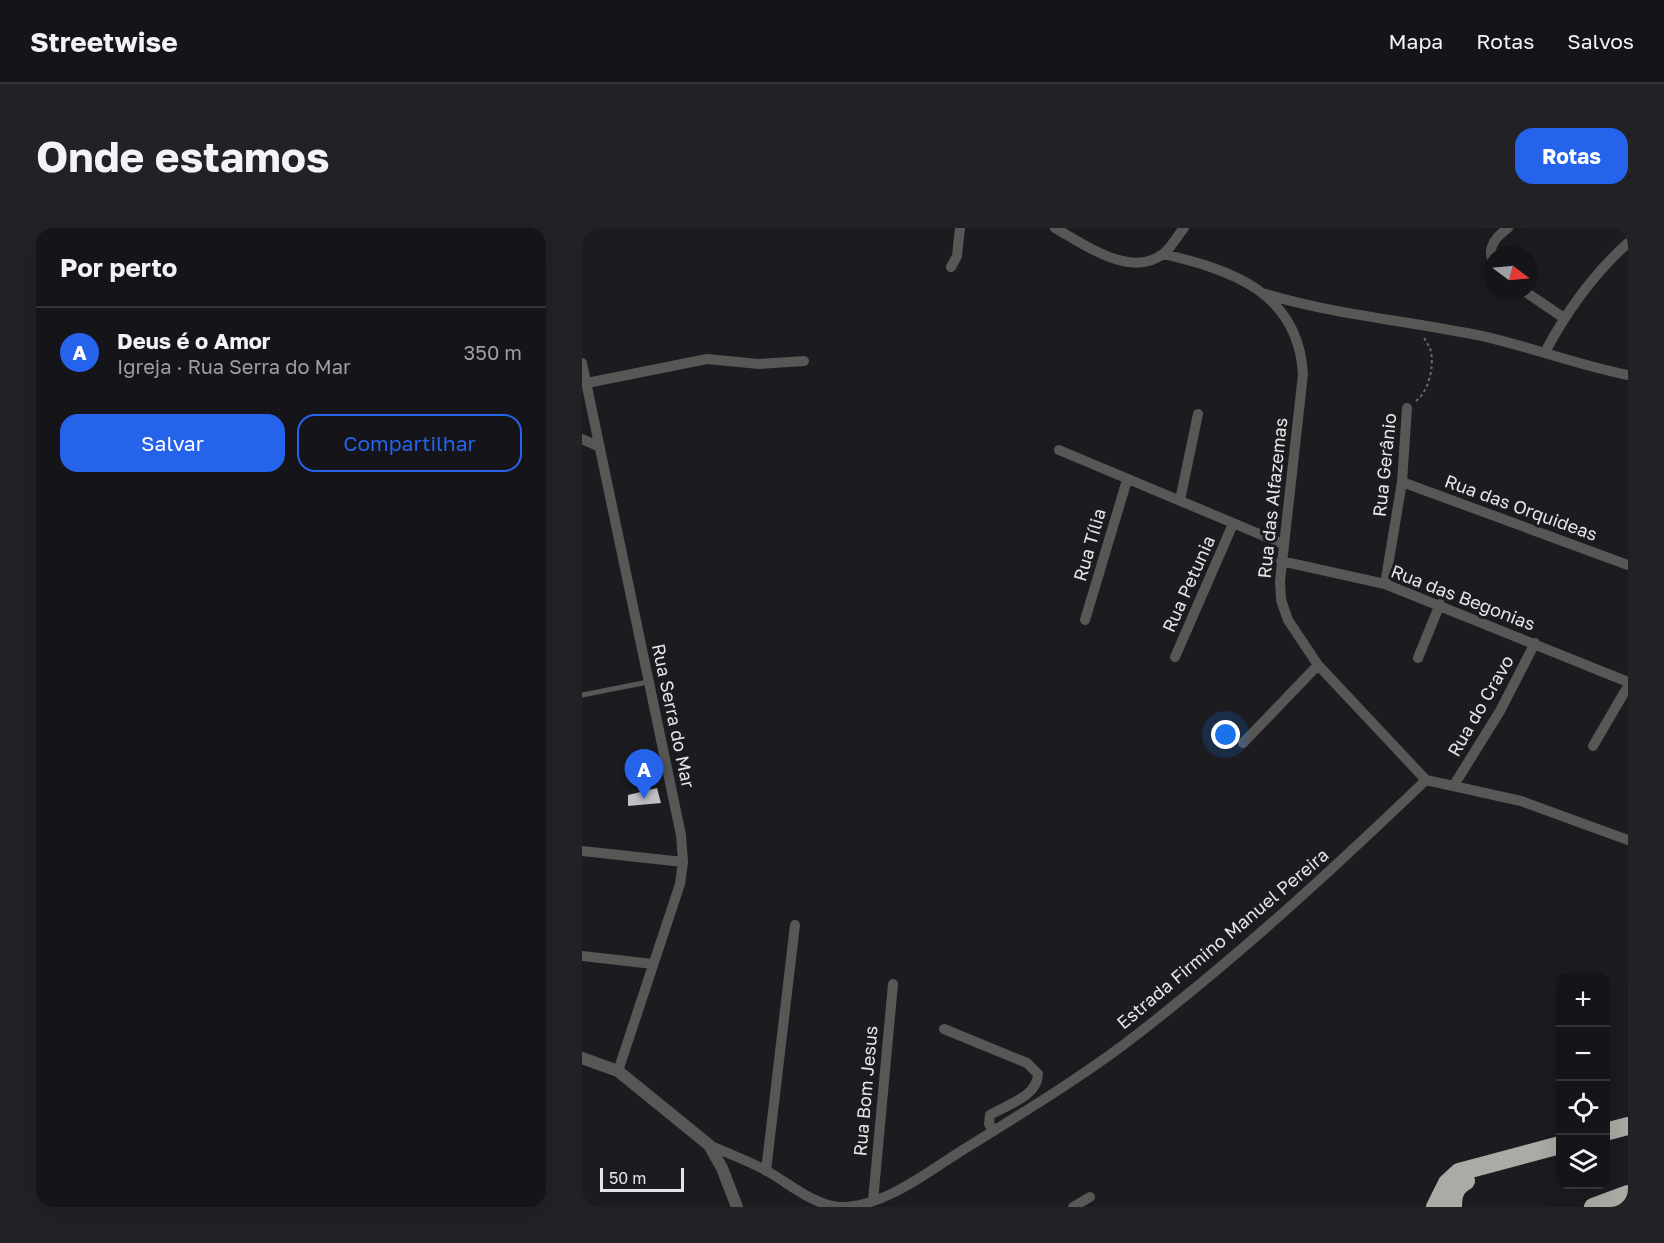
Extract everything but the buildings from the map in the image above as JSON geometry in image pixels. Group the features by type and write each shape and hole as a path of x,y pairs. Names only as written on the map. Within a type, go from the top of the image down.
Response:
{"highway":[{"path":"1610,1131 1628,1126"},
{"path":"1435,1207 1447,1183 1460,1172 1479,1165 1499,1163 1556,1146"},
{"path":"1453,1207 1453,1198 1458,1185 1499,1163"},
{"path":"1593,1207 1628,1194"}],"street":[{"path":"951,267 957,256 960,228"},
{"path":"1055,228 1104,255 1122,260 1146,261 1163,254 1184,228"},
{"path":"1492,246 1508,228"},
{"path":"1545,352 1564,318 1596,275 1627,247"},
{"name":"Rua das Alfazemas","path":"1163,254 1229,272 1266,294 1295,333 1302,355 1303,374 1281,561 1281,600 1288,620 1318,665 1426,780"},
{"path":"1266,294 1312,308 1420,324 1545,352 1592,368 1628,375"},
{"path":"1537,300 1564,318"},
{"path":"586,383 707,359 759,364 804,361"},
{"name":"Rua Serra do Mar","path":"582,363 681,835 683,862 681,884 618,1071"},
{"name":"Rua Gerânio","path":"1386,584 1402,482 1407,408"},
{"path":"1180,500 1198,414"},
{"path":"582,439 600,447"},
{"path":"1059,450 1283,544"},
{"name":"Rua Tília","path":"1085,620 1126,480"},
{"name":"Rua das Orquideas","path":"1402,482 1628,565"},
{"name":"Rua Petunia","path":"1175,657 1233,524"},
{"name":"Rua das Begonias","path":"1281,561 1386,584 1535,643 1628,684"},
{"path":"1418,658 1440,604"},
{"name":"Rua do Cravo","path":"1454,785 1500,711 1535,643"},
{"path":"1243,743 1318,665"},
{"path":"1593,746 1628,684"},
{"path":"1426,780 1521,801 1628,840"},
{"name":"Estrada Firmino Manuel Pereira","path":"710,1145 766,1171 819,1204 839,1207 873,1201 891,1194 994,1131 1120,1047 1203,983 1343,860 1426,780"},
{"path":"582,851 683,862"},
{"path":"766,1171 795,925"},
{"path":"582,956 653,964"},
{"name":"Rua Bom Jesus","path":"873,1201 892,984"},
{"path":"944,1029 1027,1063 1038,1074 1038,1080 1031,1091 990,1115 989,1124 994,1131"},
{"path":"582,1058 618,1071 710,1145 723,1168 738,1207"},
{"path":"1072,1207 1090,1197"}],"lane":[{"path":"582,695 648,682"}],"path":[{"name":"Rua Gerânio","path":"1407,408 1421,397 1432,361 1420,324"}],"place":[{"name":"Deus é o Amor","path":"644,799"}]}
